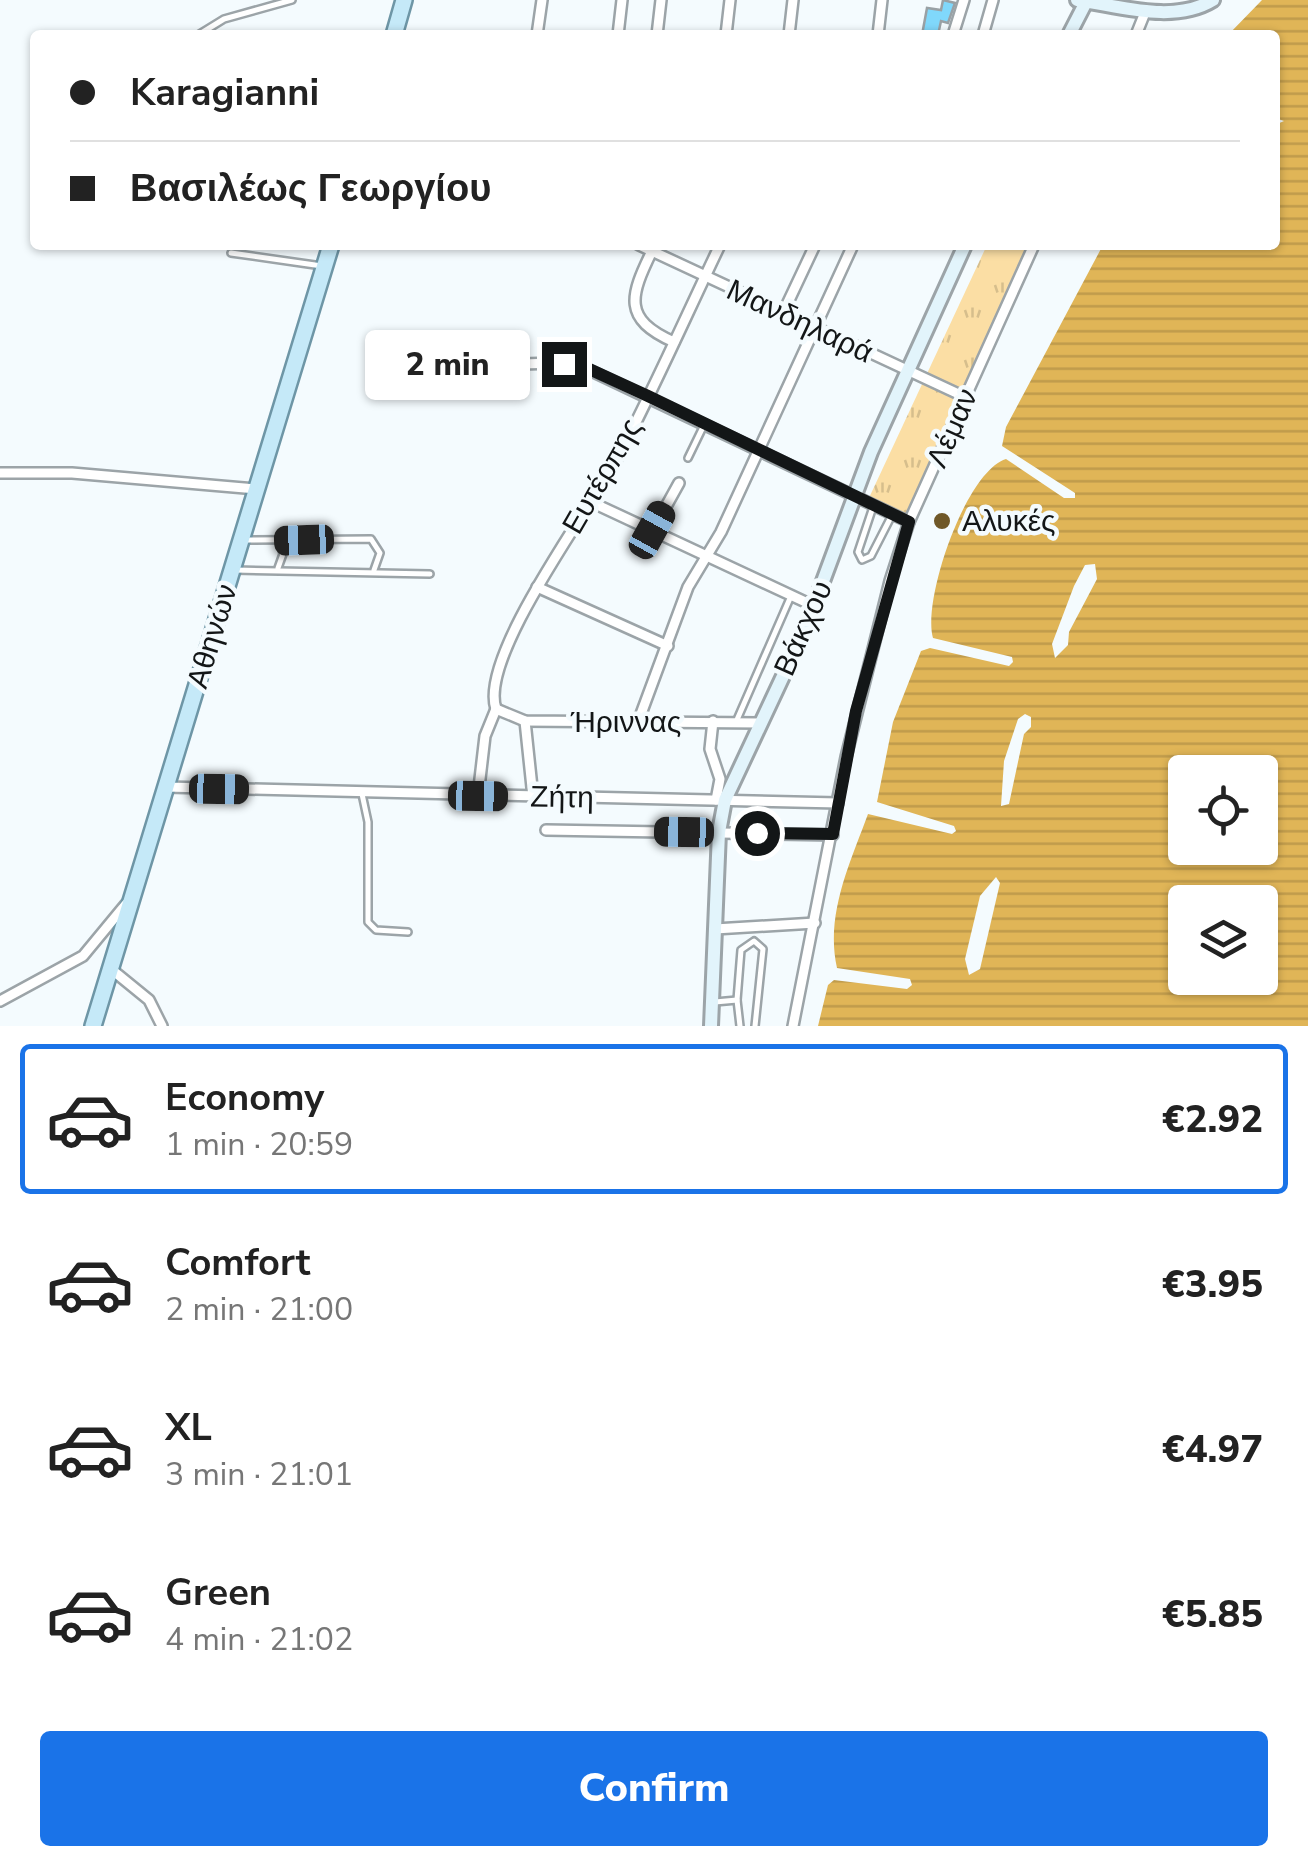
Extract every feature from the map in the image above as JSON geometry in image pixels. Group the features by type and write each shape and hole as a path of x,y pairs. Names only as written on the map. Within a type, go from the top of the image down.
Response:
{"main road":[{"path":"395,30 404,0"},
{"name":"Αθηνών","path":"93,1026 329,250"}],"street":[{"path":"538,30 542,0"},
{"path":"619,30 622,0"},
{"path":"658,30 661,0"},
{"path":"727,30 730,0"},
{"path":"790,30 794,0"},
{"path":"879,30 882,0"},
{"path":"955,30 964,0"},
{"path":"984,30 993,0"},
{"path":"1077,0 1146,10 1190,10 1214,0"},
{"path":"1072,30 1086,1"},
{"path":"1138,30 1146,10"},
{"name":"Ευτέρπης","path":"478,796 485,736 496,709 494,695 500,668 537,587 591,502 648,396 718,250"},
{"path":"783,313 813,250"},
{"path":"638,722 688,587 759,452 851,250"},
{"name":"Βάκχου","path":"711,1026 721,800 814,606 852,497 963,250"},
{"name":"Λέμαν","path":"793,1026 856,711 909,522 1032,250"},
{"path":"652,251 637,282 636,310 648,328 674,342"},
{"name":"Μανδηλαρά","path":"652,251 966,397"},
{"path":"523,364 581,367 909,522"},
{"path":"0,473 72,472 257,488"},
{"path":"652,530 679,483"},
{"path":"591,502 814,606"},
{"path":"537,587 668,646"},
{"name":"Ήριννας","path":"496,709 525,721 760,723"},
{"path":"525,721 533,797"},
{"path":"713,721 710,749 720,780 721,800"},
{"name":"Ζήτη","path":"166,787 838,803"},
{"path":"546,830 833,834"},
{"path":"0,1001 83,956 116,918 138,879"},
{"path":"715,929 815,923"},
{"path":"111,969 150,1000 162,1026"}],"lane":[{"path":"206,30 224,19 292,0"},
{"path":"231,252 324,267"},
{"path":"688,458 704,424"},
{"path":"874,506 858,552 862,560 871,556 892,515"},
{"path":"241,540 371,539 380,553 374,570"},
{"path":"278,568 283,554 280,541"},
{"path":"232,570 430,574"},
{"path":"736,722 792,595"},
{"path":"362,794 368,822 368,922 376,930 408,932"},
{"path":"740,1026 737,1000 741,950 754,941 763,949 755,1026"},
{"path":"712,1002 737,1000"}],"green space":[{"path":"985,250 1027,250 907,519 868,500"}],"shaded area":[{"path":"1262,0 1308,0 1308,1026 818,1026 828,985 834,980 907,989 912,985 910,979 837,968 837,909 868,814 952,834 956,831 954,826 877,802 893,722 921,651 930,648 1009,666 1013,662 1012,657 933,638 931,620 940,569 962,512 976,487 1006,459 1064,498 1075,498 1075,493 1002,446 1006,427 1100,250 1280,250 1280,123 1284,121 1280,120 1280,30 1233,30"}],"pier":[{"path":"1095,564 1097,579 1069,632 1068,645 1055,658 1052,644 1074,586 1085,565"},
{"path":"1025,714 1031,717 1031,727 1024,734 1009,804 1001,806 1004,761 1018,719"},
{"path":"996,877 1000,883 980,969 969,975 965,959 980,896"}],"building":[{"path":"943,0 955,3 948,23 941,21 939,30 923,30 927,8 941,10"}],"place":[{"name":"Αλυκές","path":"942,521"}],"route":[{"path":"564,364 587,368 909,522 856,711 833,834 757,833"}]}
